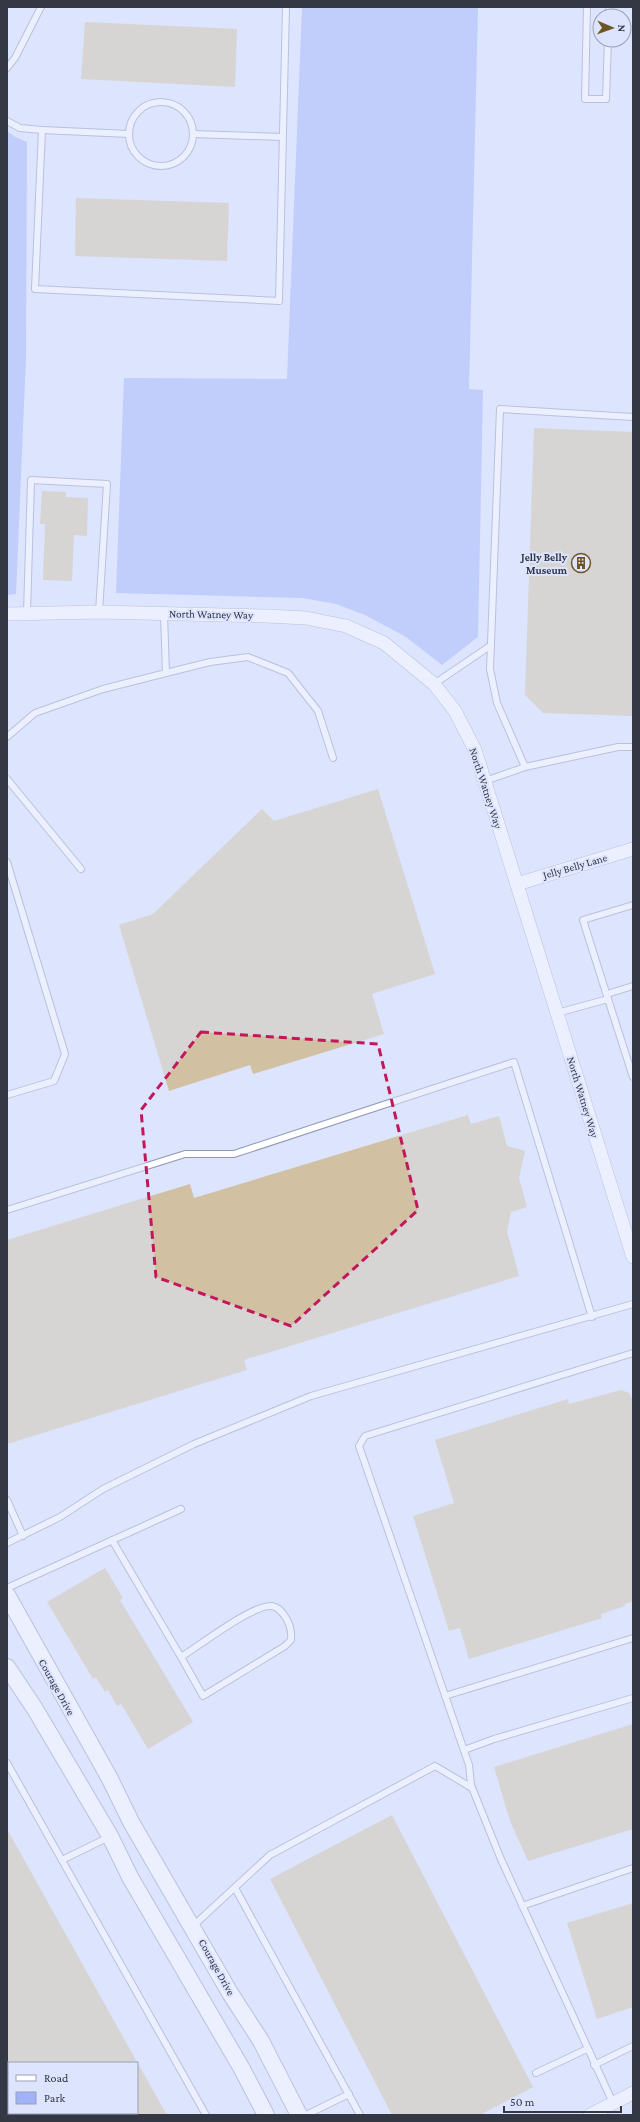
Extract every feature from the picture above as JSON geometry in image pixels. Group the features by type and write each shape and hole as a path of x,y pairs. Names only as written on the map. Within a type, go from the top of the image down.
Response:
{"street":[{"name":"North Watney Way","path":"7,614 99,612 306,618 346,626 384,642 434,684 455,711 475,750 633,1257"},
{"name":"Jelly Belly Lane","path":"517,884 633,849"},
{"name":"Courage Drive","path":"7,1595 110,1779 131,1822 193,1926 230,1993 261,2042 299,2115"},
{"path":"9,1673 35,1709 110,1836 130,1877 242,2069 266,2115"},
{"path":"110,1836 131,1822"},
{"path":"590,2115 633,2093"}],"lane":[{"path":"7,68 15,58 41,7"},
{"path":"42,130 35,289 279,301 286,7"},
{"path":"587,7 585,99 606,99 608,48"},
{"path":"162,102 173,104 184,111 190,122 193,134 190,147 184,157 173,164 161,166 148,164 138,157 131,146 128,134 131,122 138,111 148,104 162,102"},
{"path":"7,121 20,128 128,134"},
{"path":"193,134 282,137"},
{"path":"525,767 496,703 490,668 500,409 633,417"},
{"path":"27,613 31,480 107,484 99,612"},
{"path":"164,614 166,673"},
{"path":"434,684 490,646"},
{"path":"7,737 35,713 103,689 210,662 248,657 288,673 318,711 333,758"},
{"path":"485,781 525,767 618,747 633,747"},
{"path":"7,779 81,869"},
{"path":"7,862 64,1054 54,1081 7,1095"},
{"path":"633,904 583,920 633,1077"},
{"path":"556,1013 607,997 633,986"},
{"path":"7,1210 185,1154 234,1154 514,1062 592,1317"},
{"path":"7,1543 60,1517 102,1489 194,1444 311,1396 592,1317 633,1304"},
{"path":"613,2103 594,2065 500,1858 472,1788 469,1765 464,1750 358,1446 364,1436 633,1353"},
{"path":"7,1500 22,1536"},
{"path":"7,1588 182,1509"},
{"path":"112,1540 182,1657 203,1696 285,1646 291,1640 291,1626 279,1609 271,1606 261,1609 233,1623 182,1657"},
{"path":"445,1696 633,1638"},
{"path":"464,1750 494,1739 633,1698"},
{"path":"7,1763 206,2115"},
{"path":"193,1926 270,1854 435,1766 472,1788"},
{"path":"62,1860 110,1836"},
{"path":"522,1906 633,1868"},
{"path":"235,1888 360,2115"},
{"path":"594,2065 633,2046"},
{"path":"536,2073 587,2049"},
{"path":"306,2115 349,2094"}],"highlighted area":[{"path":"201,1032 378,1044 418,1210 291,1326 156,1277 141,1110"}],"green space":[{"path":"302,7 478,7 469,389 483,390 478,637 442,665 406,637 365,615 336,604 303,598 116,593 124,378 287,379"},
{"path":"7,131 15,137 27,142 26,358 16,594 7,595"}],"building":[{"path":"85,22 237,29 235,87 81,79"},
{"path":"76,198 229,203 227,261 75,256"},
{"name":"Jelly Belly Museum","path":"534,428 633,432 633,716 543,713 525,695"},
{"path":"42,491 66,492 66,497 88,498 87,536 74,535 72,581 43,580 45,524 40,524"},
{"path":"378,789 435,974 372,994 384,1034 253,1074 250,1065 169,1091 119,925 153,914 262,809 274,821"},
{"path":"468,1115 471,1124 499,1116 507,1146 525,1151 519,1178 527,1207 511,1212 507,1231 519,1276 244,1360 247,1370 7,1444 7,1240 190,1184 194,1198"},
{"path":"621,1390 629,1393 633,1401 633,1601 625,1604 625,1606 601,1614 602,1618 469,1659 460,1628 449,1631 413,1516 454,1503 435,1440 568,1399 569,1404"},
{"path":"105,1568 123,1598 120,1600 193,1722 148,1749 121,1704 117,1706 108,1690 105,1692 96,1677 93,1679 47,1602"},
{"path":"633,1724 633,1829 528,1861 510,1821 494,1767"},
{"path":"392,1815 533,2087 480,2115 392,2115 270,1879"},
{"path":"7,1829 137,2062 7,2063"},
{"path":"633,1903 633,2007 597,2019 567,1923"},
{"path":"138,2064 167,2115 137,2115 138,2114"}],"place":[{"name":"Jelly Belly Museum","path":"581,563"}]}
